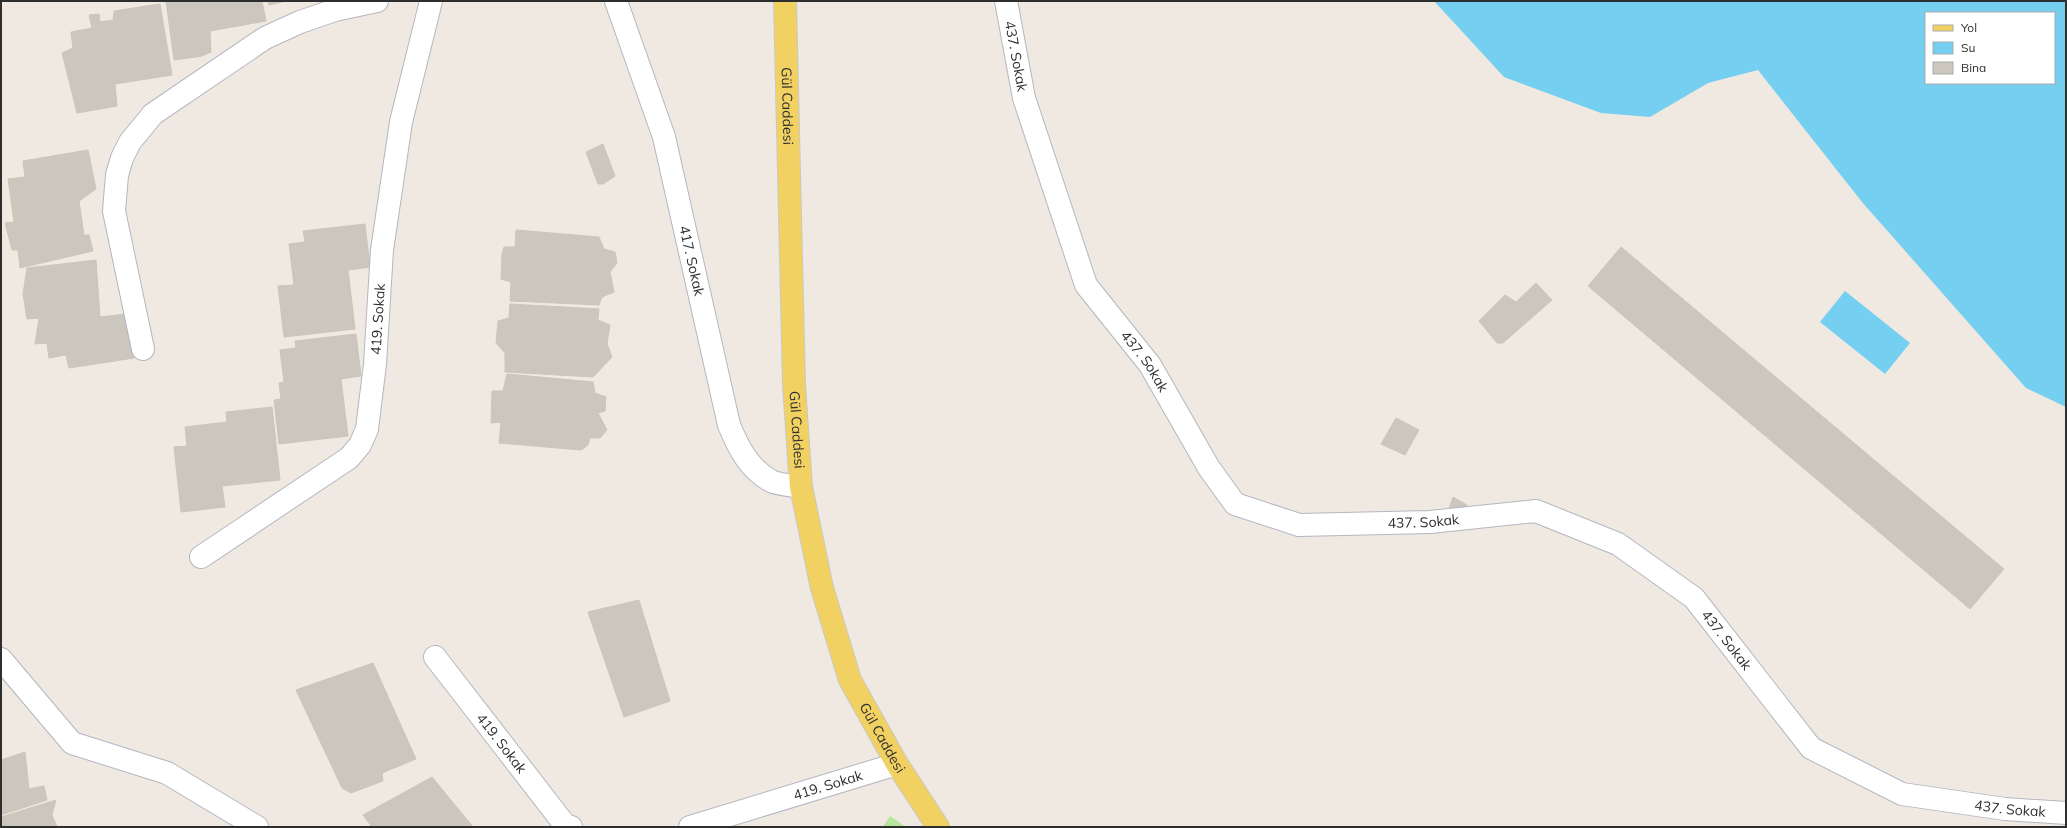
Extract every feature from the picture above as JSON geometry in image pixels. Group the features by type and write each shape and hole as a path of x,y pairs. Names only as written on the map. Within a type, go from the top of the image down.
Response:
{"main road":[{"name":"Gül Caddesi","path":"785,1 794,385 801,487 822,588 850,680 897,764 938,827"}],"street":[{"path":"143,349 114,211 117,175 122,158 130,142 153,114 265,38 300,22 335,10 377,1"},
{"name":"419. Sokak","path":"201,557 349,458 360,445 367,429 375,364 382,250 401,122 431,1"},
{"name":"437. Sokak","path":"1006,1 1024,98 1086,285 1150,365 1209,468 1235,504 1299,525 1430,522 1536,511 1618,544 1694,598 1810,748 1902,794 2005,809 2066,813"},
{"name":"417. Sokak","path":"614,2 664,137 732,431 739,450 756,470 772,481 801,487"},
{"name":"419. Sokak","path":"435,657 565,825 571,827"},
{"path":"1,659 72,743 167,773 256,827"},
{"name":"419. Sokak","path":"690,827 897,764"}],"green space":[{"path":"890,816 906,827 883,827"}],"water":[{"path":"1434,1 2066,1 2066,407 2026,388 1862,202 1758,70 1708,83 1650,117 1601,113 1504,77"},
{"path":"1845,291 1910,343 1885,374 1820,322"}],"building":[{"path":"166,1 262,1 266,21 210,31 211,52 202,56 174,60"},
{"path":"268,1 286,1 269,5"},
{"path":"160,4 172,75 115,84 117,106 77,113 62,53 73,48 71,32 92,28 89,15 99,14 100,22 113,20 114,11"},
{"path":"603,144 615,176 603,184 598,184 586,152"},
{"path":"88,150 96,189 79,201 84,235 89,235 93,251 20,268 18,250 12,250 5,223 14,222 8,179 25,177 23,161"},
{"path":"365,224 370,267 348,270 355,329 284,337 278,286 294,285 289,244 305,242 303,231"},
{"path":"516,230 599,237 604,249 615,252 617,263 610,272 614,292 602,297 599,305 510,301 511,282 501,279 502,254 504,247 515,247"},
{"path":"1621,247 2004,569 1970,609 1588,286"},
{"path":"96,260 100,317 126,314 134,358 69,368 66,355 49,358 47,343 35,344 39,318 27,319 23,294 27,268"},
{"path":"1536,283 1552,300 1503,343 1497,343 1479,321 1505,295 1516,302"},
{"path":"510,304 599,309 598,320 610,325 607,344 612,357 593,377 505,372 505,353 496,343 498,321 509,318"},
{"path":"356,334 361,376 341,379 348,436 279,444 274,400 281,399 279,383 284,382 280,350 296,348 295,341"},
{"path":"507,374 593,382 595,393 606,397 605,411 598,413 607,430 600,438 590,438 588,445 581,450 499,443 501,422 491,423 492,391 503,391"},
{"path":"272,407 280,480 222,486 225,507 181,512 174,447 187,446 185,427 227,422 226,412"},
{"path":"1396,418 1419,430 1405,455 1381,444"},
{"path":"1453,497 1467,505 1461,517 1448,511"},
{"path":"639,600 670,701 624,717 588,612"},
{"path":"373,663 416,759 382,773 383,781 351,793 342,788 296,690"},
{"path":"25,752 29,789 44,786 47,800 1,815 1,760"},
{"path":"432,777 473,827 372,827 363,815"},
{"path":"56,800 52,815 57,827 1,827 1,817"}]}
